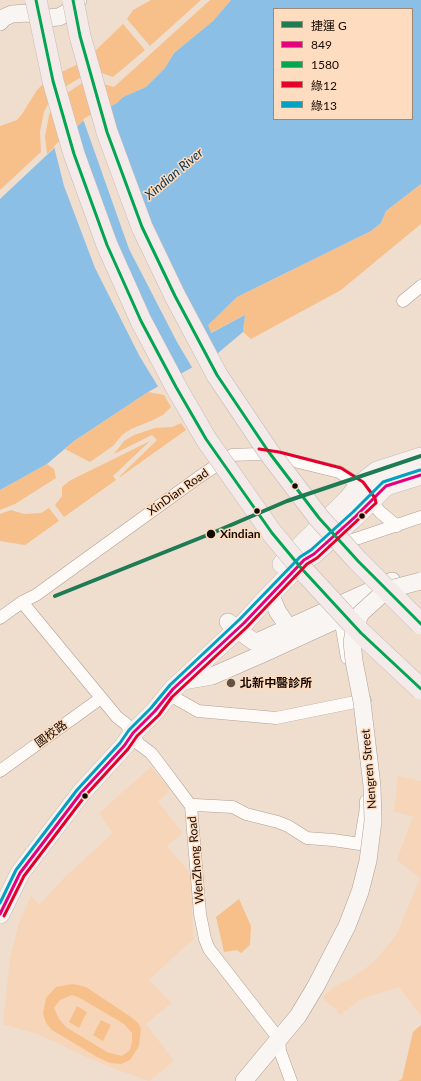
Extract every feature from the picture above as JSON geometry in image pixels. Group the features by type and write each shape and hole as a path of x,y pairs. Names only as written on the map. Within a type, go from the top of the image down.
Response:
{"highway":[{"path":"36,0 53,81 74,154 107,245 141,321 176,387 206,439 272,533 302,569 361,633 421,689"},
{"path":"73,0 80,36 107,132 142,227 175,296 218,375 268,451 319,518 358,561 421,624"}],"main road":[{"path":"0,887 26,850 102,752 155,711 168,694 183,681 229,630 236,615 265,581 343,504 359,485 377,471 421,457"},
{"path":"0,914 20,873 81,793 124,746 130,729 168,680 229,630 244,623 304,560 314,554 386,486 421,475"}],"street":[{"path":"0,22 3,18 12,14 28,13 47,18 59,17 70,11 78,0"},
{"path":"403,301 421,286"},
{"name":"XinDian Road","path":"0,618 22,602 36,595 199,477 232,455 258,454 339,472 359,485 380,512 397,526"},
{"path":"314,554 421,517"},
{"path":"183,681 212,676 269,651 338,616 385,583 410,575 421,574"},
{"name":"Nengren Street","path":"244,1081 298,1016 316,986 347,926 360,892 368,861 373,821 372,786 362,702 354,661 352,642 355,626 361,613 382,594 400,586 421,581"},
{"path":"229,630 252,640 259,641 289,628 338,616 398,594 421,589"},
{"path":"270,594 278,612 289,628"},
{"name":"WenZhong Road","path":"22,602 117,718 130,729 139,744 151,753 191,806 200,914 205,939 210,949 278,1039 280,1051 291,1081"},
{"path":"191,806 233,807 246,814 283,824 307,838 360,844 366,808 365,768 360,726 361,701 345,651 338,616"},
{"path":"229,630 238,644 249,650 260,652 269,651"},
{"path":"168,694 198,711 276,718 361,701"},
{"name":"國校路","path":"0,771 101,698"}],"shaded area":[{"path":"151,0 201,0 150,46 127,19 133,10"},
{"path":"210,0 231,0 213,21 174,53 165,68 146,87 123,97 117,103 82,122 47,154 45,137 49,115 55,101 88,79 114,87"},
{"path":"123,24 145,50 113,77 93,70 68,85 50,100 44,112 40,132 41,152 0,190 0,126 17,120 37,90 49,78 76,65 95,51"},
{"path":"421,184 421,224 341,290 251,339 243,332 245,315 210,333 207,325 237,297 371,231 381,223 386,211"},
{"path":"148,392 164,395 171,407 163,415 131,429 122,435 113,446 90,462 65,449 74,441"},
{"path":"181,423 186,430 120,477 157,440 152,435 114,454 124,441 134,435 155,428 172,427"},
{"path":"150,441 113,476 116,480 64,517 55,505 62,496 62,487 69,481"},
{"path":"47,464 54,469 56,478 15,504 0,510 0,490"},
{"path":"49,508 59,521 25,545 0,541 0,514 11,510 24,514 41,513"},
{"path":"151,767 170,789 158,802 183,833 167,846 191,874 193,940 149,980 171,1003 146,1024 174,1061 149,1081 91,1059 40,1035 3,1024 10,958 19,923 31,896 39,905 64,878 113,833 99,813"},
{"path":"398,776 421,781 421,1016 399,987 363,998 339,1015 337,1010 322,998 335,986 349,980 374,962 397,934 420,878 397,860 413,816 394,812"},
{"path":"239,899 251,926 250,945 241,953 237,950 224,952 216,917"},
{"path":"73,984 86,987 138,1023 141,1029 139,1046 130,1060 121,1064 110,1063 97,1057 52,1030 46,1023 43,1014 46,998 56,987","holes":["72,995 80,998 124,1024 132,1033 130,1050 122,1056 107,1052 66,1027 59,1019 54,1008 60,1000"]},
{"path":"77,1006 87,1012 79,1028 69,1022"},
{"path":"101,1020 111,1025 103,1041 93,1035"},
{"path":"421,1025 421,1081 398,1081 402,1079 413,1032"}],"water":[{"name":"Xindian River","path":"231,0 421,0 421,184 386,211 381,223 371,231 237,297 208,325 211,333 245,315 243,332 218,353 148,392 74,441 47,464 0,490 0,199 82,122 117,103 123,97 146,87 165,68 174,53 213,21"}],"pier":[{"path":"106,107 138,198 215,356 193,369 177,342 129,249 83,119"},
{"path":"75,126 117,258 180,377 159,388 140,357 95,268 64,186 54,146"}],"metro line":[{"name":"G","path":"55,596 210,534 287,501 421,456"}],"transit line":[{"name":"1580","path":"36,0 53,81 74,154 107,245 141,321 176,387 206,439 272,533 302,569 361,633 421,689"},
{"name":"1580","path":"73,0 80,36 107,132 142,227 175,296 217,375 268,451 319,518 358,561 421,624"},
{"name":"綠12","path":"4,916 24,876 85,796 128,749 137,736 159,715 172,697 247,627 307,564 317,558 376,503 375,498 363,482 341,468 279,452 259,449"},
{"name":"綠13","path":"0,903 16,870 77,790 170,685 240,619 300,557 311,550 353,512 383,482 420,470"},
{"name":"849","path":"0,914 20,873 81,793 173,689 244,623 304,560 314,554 356,516 386,486 421,475"}],"place":[{"name":"Xindian","path":"211,534"},
{"name":"北新中醫診所","path":"231,683"}]}
